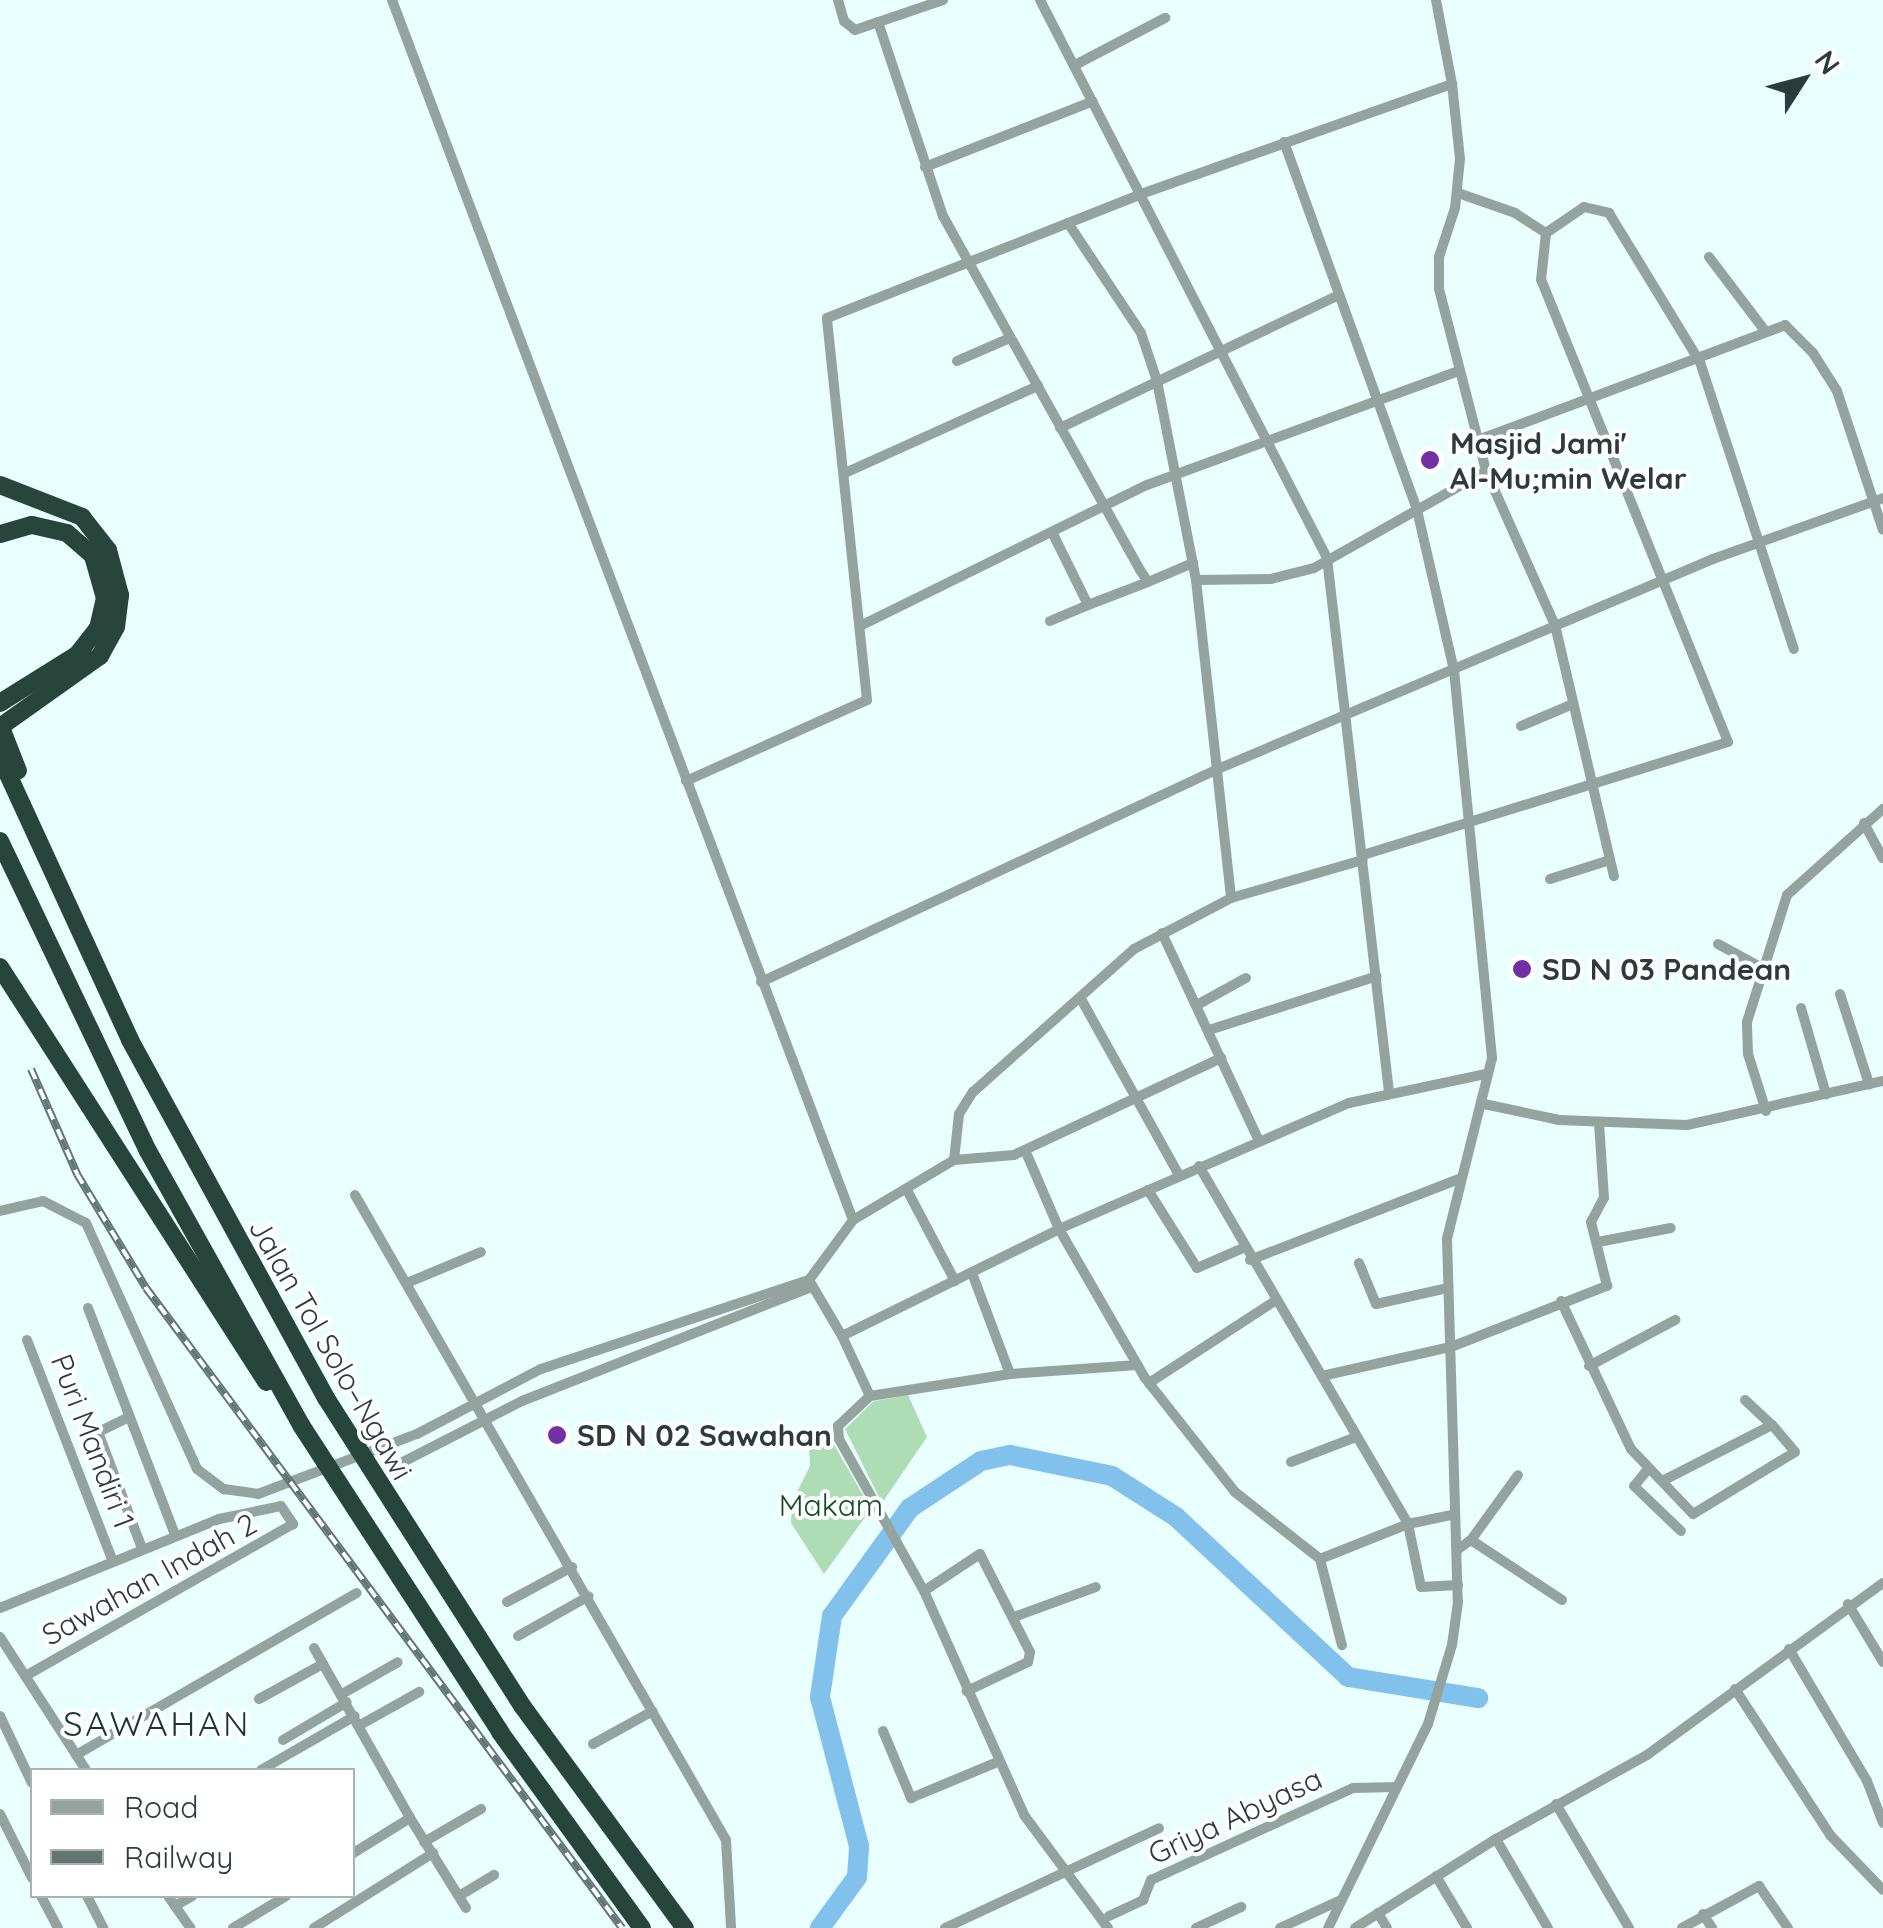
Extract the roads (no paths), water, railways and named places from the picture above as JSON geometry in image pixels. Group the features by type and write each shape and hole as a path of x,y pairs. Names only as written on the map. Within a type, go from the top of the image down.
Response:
{"highway":[{"path":"0,485 82,517 108,550 117,577 116,627 100,656 0,726 65,890 65,907"},
{"path":"0,534 32,526 67,533 85,546 102,578 103,615 89,643 0,702"},
{"name":"Jalan Tol Solo–Ngawi","path":"0,757 65,907 210,1196 326,1398 503,1678 685,1928"},
{"name":"Jalan Tol Solo–Ngawi","path":"0,841 148,1151 301,1425 500,1732 642,1928"},
{"path":"0,968 249,1360 301,1425"}],"street":[{"path":"392,0 853,1220"},
{"path":"838,0 848,28 944,0"},
{"path":"1040,0 1225,348 1327,558 1389,1092"},
{"path":"1436,0 1452,84 1458,193 1438,281 1486,471 1555,625 1614,876"},
{"path":"1075,65 1165,18"},
{"path":"878,22 924,167 965,260 1148,582"},
{"path":"686,781 863,706 860,626 826,320 965,260 1452,84"},
{"path":"924,167 1093,101"},
{"path":"1284,142 1335,297 1416,510 1454,670 1491,1036 1484,1104 1459,1179 1446,1239 1452,1515 1458,1586 1443,1685 1326,1927"},
{"path":"1458,193 1515,213 1546,233"},
{"path":"954,1160 959,1114 973,1092 1081,999 1113,965 1162,933 1230,898 1728,742 1541,280 1546,233 1584,207 1605,209 1700,362 1762,540 1794,650"},
{"path":"1068,223 1141,333 1157,381 1196,580 1230,898"},
{"path":"1709,257 1766,332"},
{"path":"1060,428 1335,297"},
{"path":"1478,440 1700,362 1787,326 1822,365 1878,500 1883,530"},
{"path":"957,361 1010,338"},
{"path":"860,626 1104,506 1268,440 1458,371"},
{"path":"845,473 1038,386"},
{"path":"1196,580 1271,579 1327,558 1486,471"},
{"path":"761,982 1218,768 1347,718 1555,625 1762,540 1878,500"},
{"path":"1052,532 1088,605"},
{"path":"1050,621 1193,563"},
{"path":"1520,726 1573,704"},
{"path":"1766,1111 1748,1054 1751,997 1787,895 1883,809"},
{"path":"1864,822 1883,858"},
{"path":"1550,879 1610,860"},
{"path":"1162,933 1259,1141"},
{"path":"1718,944 1762,968"},
{"path":"1210,1030 1376,976"},
{"path":"1197,1005 1246,978"},
{"path":"1840,994 1869,1084"},
{"path":"1081,999 1180,1175"},
{"path":"1801,1008 1826,1094"},
{"path":"399,1464 487,1417 810,1284 853,1220 954,1160 1024,1150 1221,1058"},
{"path":"842,1336 1059,1229 1259,1141 1389,1092 1485,1074"},
{"path":"1484,1104 1599,1122 1703,1124 1883,1081"},
{"path":"1322,1376 1451,1347 1609,1284 1590,1222 1604,1198 1599,1122"},
{"path":"1024,1150 1059,1229 1149,1383 1235,1492 1320,1559 1342,1645"},
{"path":"1199,1166 1242,1248 1408,1524 1421,1587 1458,1586"},
{"path":"1250,1260 1459,1179"},
{"path":"907,1190 955,1281"},
{"path":"1148,1190 1197,1268 1242,1248"},
{"path":"355,1195 487,1417 726,1840 731,1928"},
{"path":"0,1211 31,1201 54,1204 75,1213 95,1236 196,1470 240,1494 270,1491 417,1434 541,1369 810,1284"},
{"path":"1598,1242 1671,1228"},
{"path":"407,1283 481,1252"},
{"path":"1360,1263 1376,1304 1448,1288"},
{"path":"972,1273 1010,1374"},
{"path":"810,1284 842,1336 870,1396"},
{"path":"1561,1301 1616,1424 1648,1469 1696,1514 1795,1454 1745,1400"},
{"path":"1149,1383 1274,1302"},
{"path":"0,1608 174,1532 88,1308"},
{"path":"1589,1366 1675,1320"},
{"name":"Puri Mandiri 1","path":"27,1340 112,1559"},
{"path":"1109,1922 1063,1869 1024,1815 924,1591 837,1431 870,1396 1010,1374 1138,1365"},
{"path":"129,1416 99,1430 141,1546"},
{"path":"1664,1480 1772,1425"},
{"path":"1292,1462 1356,1437"},
{"path":"1648,1469 1634,1486 1681,1531"},
{"path":"1457,1550 1471,1540 1518,1475"},
{"name":"Sawahan Indah 2","path":"25,1676 293,1524 287,1510 275,1506 174,1532"},
{"path":"1320,1559 1408,1524 1452,1515"},
{"path":"1471,1540 1562,1600"},
{"path":"924,1591 978,1554 1014,1617 1030,1659 967,1691"},
{"path":"507,1602 572,1567"},
{"path":"1355,1928 1496,1839 1647,1755 1848,1604 1883,1583"},
{"path":"1014,1617 1096,1586"},
{"path":"76,1755 357,1593"},
{"path":"518,1636 589,1596"},
{"path":"1848,1604 1883,1662"},
{"path":"0,1637 85,1768"},
{"path":"314,1648 466,1908"},
{"path":"1789,1650 1867,1781 1883,1823"},
{"path":"283,1740 398,1662"},
{"path":"260,1700 323,1664"},
{"path":"1735,1689 1830,1834 1883,1890"},
{"path":"265,1768 419,1692"},
{"path":"594,1744 653,1711"},
{"path":"0,1716 30,1779"},
{"path":"883,1730 910,1798 1000,1761"},
{"name":"Griya Abyasa","path":"1109,1922 1143,1900 1151,1880 1354,1788 1396,1786"},
{"path":"1556,1804 1629,1928"},
{"path":"424,1842 481,1809"},
{"path":"0,1814 30,1874"},
{"path":"355,1852 410,1818"},
{"path":"948,1927 1063,1869 1158,1828"},
{"path":"1496,1839 1548,1928"},
{"path":"314,1928 432,1854"},
{"path":"459,1896 494,1875"},
{"path":"1436,1876 1467,1928"},
{"path":"1682,1928 1762,1887 1788,1928"},
{"path":"42,1898 58,1928"},
{"path":"89,1898 103,1928"},
{"path":"233,1928 283,1898"},
{"path":"1280,1928 1342,1899"},
{"path":"172,1901 189,1928"},
{"path":"1196,1928 1241,1907"},
{"path":"1378,1913 1387,1928"},
{"path":"1703,1914 1712,1928"}],"waterway":[{"path":"820,1928 857,1877 859,1846 820,1697 832,1616 910,1508 981,1461 1010,1455 1112,1476 1176,1517 1348,1677 1478,1698"}],"railway":[{"path":"31,1069 77,1174 146,1288 622,1928"}],"place":[{"name":"Masjid Jami' Al-Mu;min Welar","path":"1430,460"},
{"name":"SD N 03 Pandean","path":"1522,969"},
{"name":"SD N 02 Sawahan","path":"557,1435"}],"district":[{"name":"SAWAHAN","path":"157,1723"}],"park label":[{"name":"Makam","path":"831,1505"}]}
